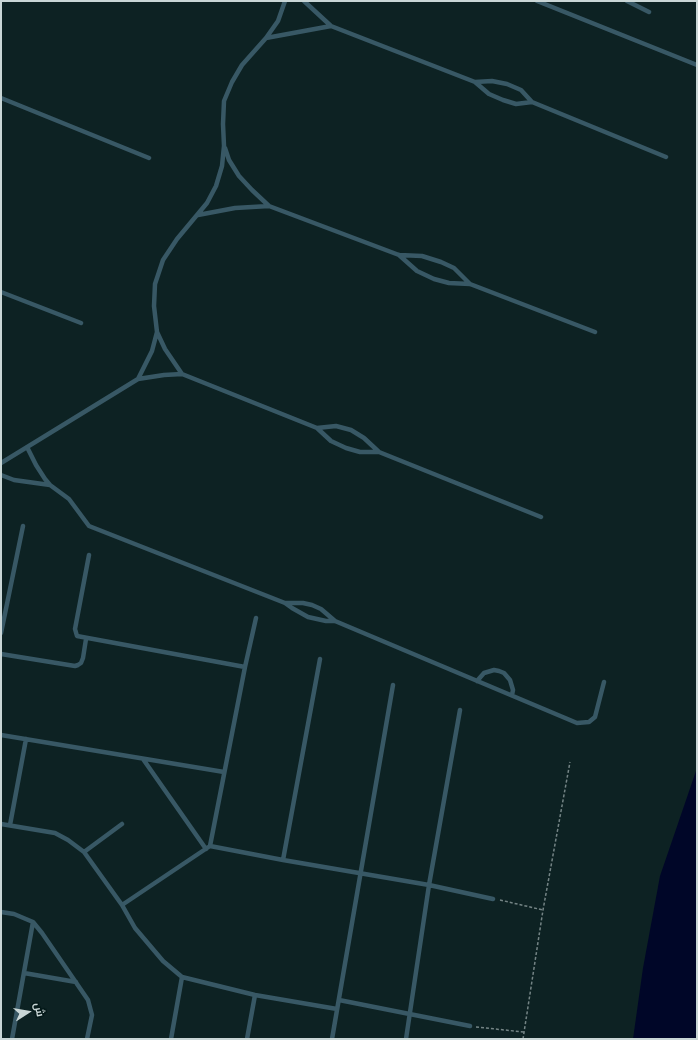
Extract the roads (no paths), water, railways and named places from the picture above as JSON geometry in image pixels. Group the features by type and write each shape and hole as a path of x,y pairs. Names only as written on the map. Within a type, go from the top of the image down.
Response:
{"lane":[{"path":"182,374 165,348 157,332 154,306 155,284 163,260 177,239 207,204 216,186 222,166 224,146 224,101 242,64 266,38 278,21 285,1"},
{"path":"304,1 330,26 475,82 489,94 503,100 516,104 532,102"},
{"path":"538,1 697,65"},
{"path":"627,1 649,12"},
{"path":"266,38 330,26"},
{"path":"475,82 492,81 507,84 521,90 532,102 666,156"},
{"path":"1,98 149,158"},
{"path":"224,146 229,160 239,176 270,206 399,255 422,256 441,262 454,268 470,284"},
{"path":"198,215 235,208 270,206"},
{"path":"399,255 417,271 434,279 449,283 470,284 595,332"},
{"path":"1,292 81,323"},
{"path":"138,379 152,351 157,332"},
{"path":"1,463 138,379 182,374 317,428 331,441 346,448 360,452 379,452"},
{"path":"317,428 336,426 351,430 364,438 379,452 541,517"},
{"path":"28,447 36,465 50,485 69,499 87,523 93,528 285,603 308,617 335,621"},
{"path":"1,475 14,480 50,485"},
{"path":"1,633 22,526"},
{"path":"89,555 75,628 77,636 245,667"},
{"path":"285,603 299,602 312,605 321,609 335,621 577,723 585,724 595,717 604,682"},
{"path":"122,905 208,847 256,618"},
{"path":"1,654 75,666 78,665 83,658 86,638"},
{"path":"283,860 320,659"},
{"path":"477,681 484,673 494,670 499,671 504,673 510,680 513,690 512,695"},
{"path":"332,1039 393,685"},
{"path":"406,1039 429,886 460,710"},
{"path":"1,735 224,772"},
{"path":"10,825 26,739"},
{"path":"143,759 208,847 429,886 493,899"},
{"path":"1,824 55,833 68,840 84,852 122,905 135,928 149,946 163,961 182,977 256,994 337,1009"},
{"path":"84,852 122,824"},
{"path":"1,912 14,914 33,922 76,982 91,1007 92,1015 87,1039"},
{"path":"12,1039 33,922"},
{"path":"24,973 76,982"},
{"path":"171,1039 182,977"},
{"path":"247,1039 256,994"},
{"path":"339,1000 470,1026"}],"water":[{"path":"697,768 697,1039 633,1039 643,968 660,876"}]}
